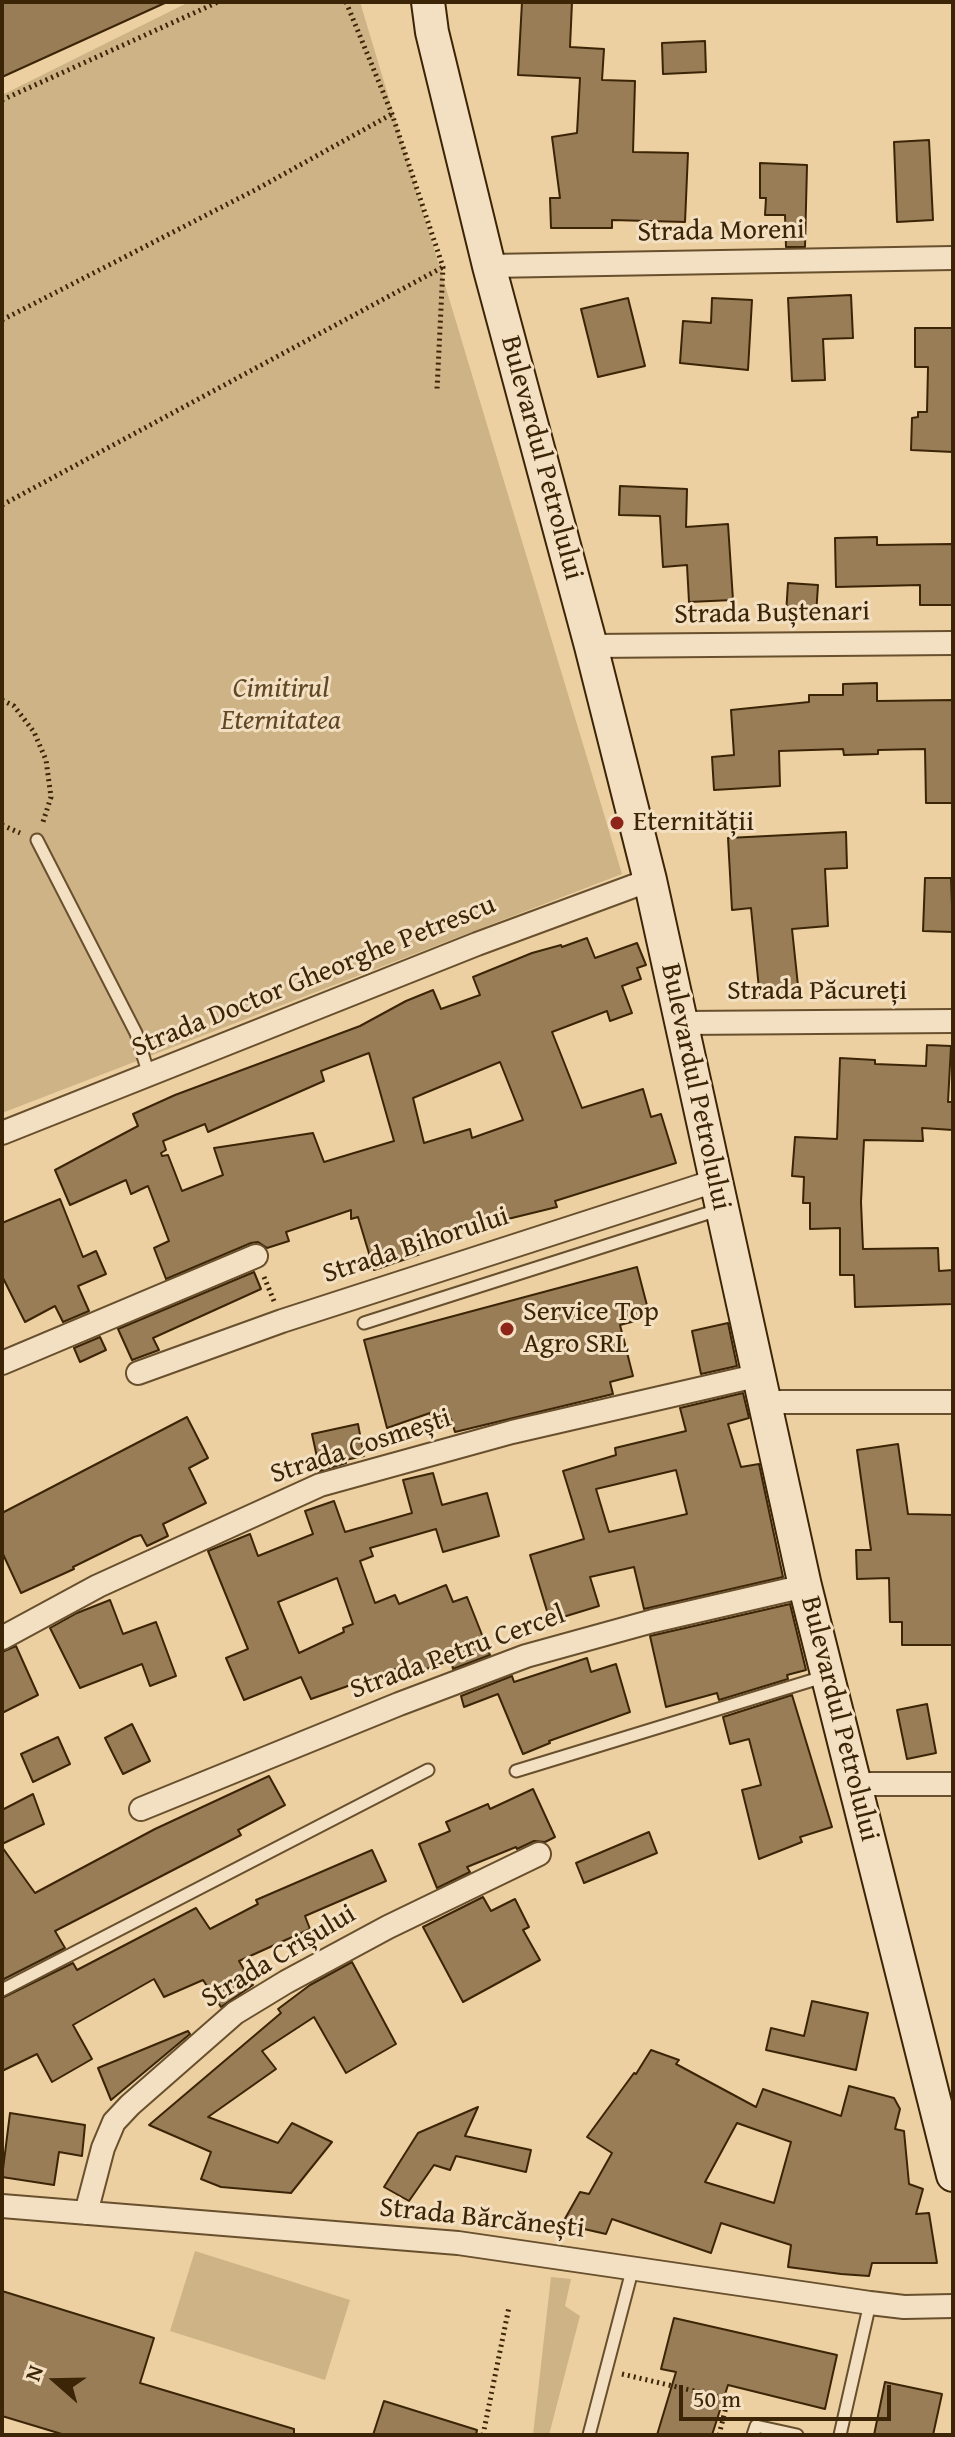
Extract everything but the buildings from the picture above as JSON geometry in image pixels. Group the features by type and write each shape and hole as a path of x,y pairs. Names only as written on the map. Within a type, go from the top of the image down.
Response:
{"street":[{"name":"Bulevardul Petrolului","path":"428,2 432,32 489,266 650,880 805,1586 952,2168"},
{"name":"Strada Moreni","path":"489,266 953,258"},
{"name":"Strada Buștenari","path":"591,646 953,643"},
{"name":"Strada Doctor Gheorghe Petrescu","path":"2,1133 462,950 650,880"},
{"name":"Strada Păcureți","path":"682,1023 953,1021"},
{"name":"Strada Bihorului","path":"138,1373 282,1321 718,1195"},
{"path":"2,1363 256,1256"},
{"name":"Strada Cosmești","path":"2,1638 98,1586 320,1485 512,1432 763,1388 953,1402"},
{"name":"Strada Petru Cercel","path":"141,1809 526,1656 653,1621 805,1586"},
{"path":"855,1784 953,1784"},
{"name":"Strada Crișului","path":"86,2213 103,2148 114,2122 235,2013 388,1927 539,1854"},
{"name":"Strada Bărcănești","path":"2,2206 458,2243 870,2303 904,2307 953,2306"}],"lane":[{"path":"37,840 136,1033 149,1075"},
{"path":"364,1323 718,1195"},
{"path":"516,1771 828,1676"},
{"path":"2,1990 428,1770"},
{"path":"589,2435 633,2267"},
{"path":"840,2435 870,2303"},
{"path":"753,2435 756,2426 797,2435"}],"path":[{"path":"2,100 218,2"},
{"path":"346,2 392,114 443,267 437,390"},
{"path":"2,320 255,190 392,114"},
{"path":"2,505 443,267"},
{"path":"2,700 14,706 34,732 46,760 51,797 37,840 2,825"},
{"path":"256,1256 282,1321"},
{"path":"483,2435 509,2307"},
{"path":"606,2370 728,2399 719,2435"}],"green space":[{"name":"Cimitirul Eternitatea","path":"189,2 360,2 622,874 2,1113 2,95"},
{"path":"195,2251 350,2300 325,2380 170,2331"},
{"path":"551,2277 571,2279 565,2306 580,2316 549,2435 533,2435"}],"place":[{"name":"Eternității","path":"617,823"},
{"name":"Service Top Agro SRL","path":"507,1329"}]}
